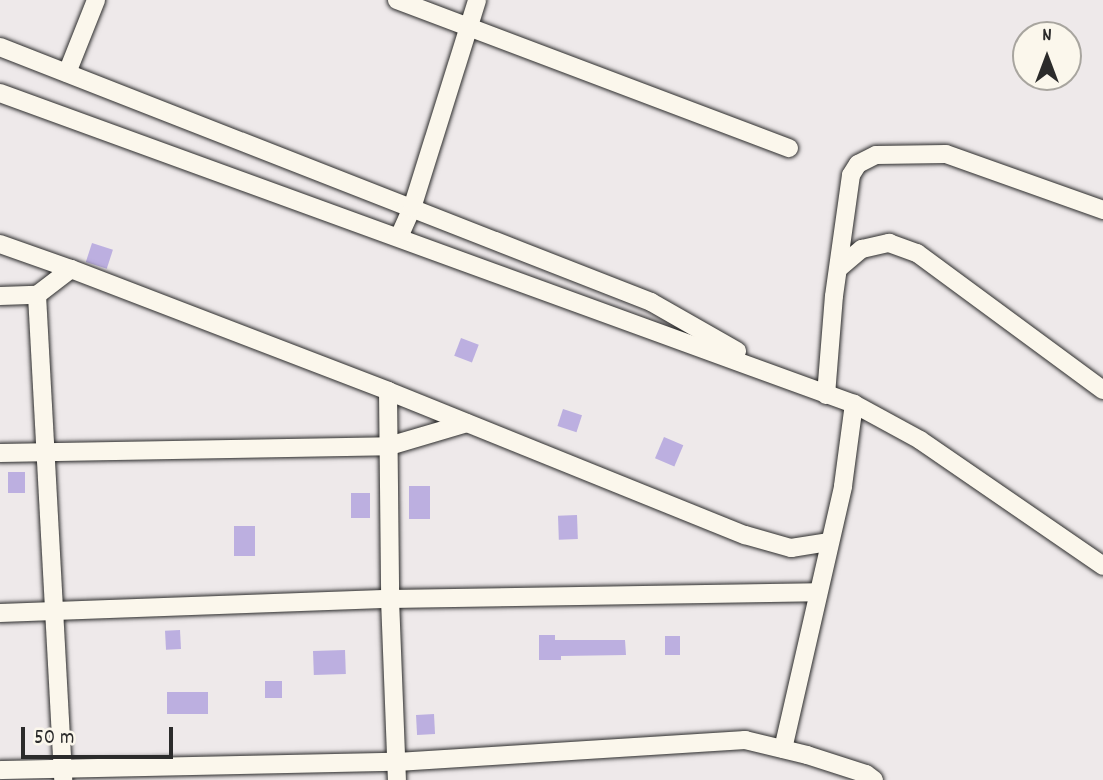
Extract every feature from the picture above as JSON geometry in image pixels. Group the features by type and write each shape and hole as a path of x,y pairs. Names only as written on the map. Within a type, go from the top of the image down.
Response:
{"street":[{"path":"67,73 96,0"},
{"path":"397,0 789,148"},
{"path":"399,237 412,208 477,0"},
{"path":"0,47 651,302 786,379"},
{"path":"0,93 854,404 920,440 1103,566"},
{"path":"826,395 834,296 851,175 858,164 876,155 946,154 1103,210"},
{"path":"839,268 862,249 889,243 917,253 1103,390"},
{"path":"0,244 388,391 745,535 791,548 830,542"},
{"path":"0,296 37,295 72,270"},
{"path":"37,295 63,774"},
{"path":"388,391 390,599 397,771"},
{"path":"783,749 843,486 854,404"},
{"path":"0,453 47,450 389,446 467,423"},
{"path":"0,613 390,599 817,592"},
{"path":"0,770 63,774 397,771 745,740 866,774 874,780"}],"building":[{"path":"92,243 113,250 107,269 86,262"},
{"path":"461,338 479,345 472,363 454,356"},
{"path":"563,409 582,415 576,432 557,426"},
{"path":"664,437 683,445 674,466 655,458"},
{"path":"8,472 25,472 25,493 8,493"},
{"path":"409,486 430,486 430,519 409,519"},
{"path":"351,493 370,493 370,518 351,518"},
{"path":"577,515 578,539 559,540 558,516"},
{"path":"234,526 255,526 255,556 234,556"},
{"path":"180,630 181,649 166,650 165,631"},
{"path":"539,635 555,635 555,640 625,640 626,655 561,656 561,660 539,660"},
{"path":"665,636 680,636 680,655 665,655"},
{"path":"345,650 346,674 314,675 313,651"},
{"path":"265,681 282,681 282,698 265,698"},
{"path":"167,692 208,692 208,714 167,714"},
{"path":"434,714 435,734 417,735 416,715"}]}
